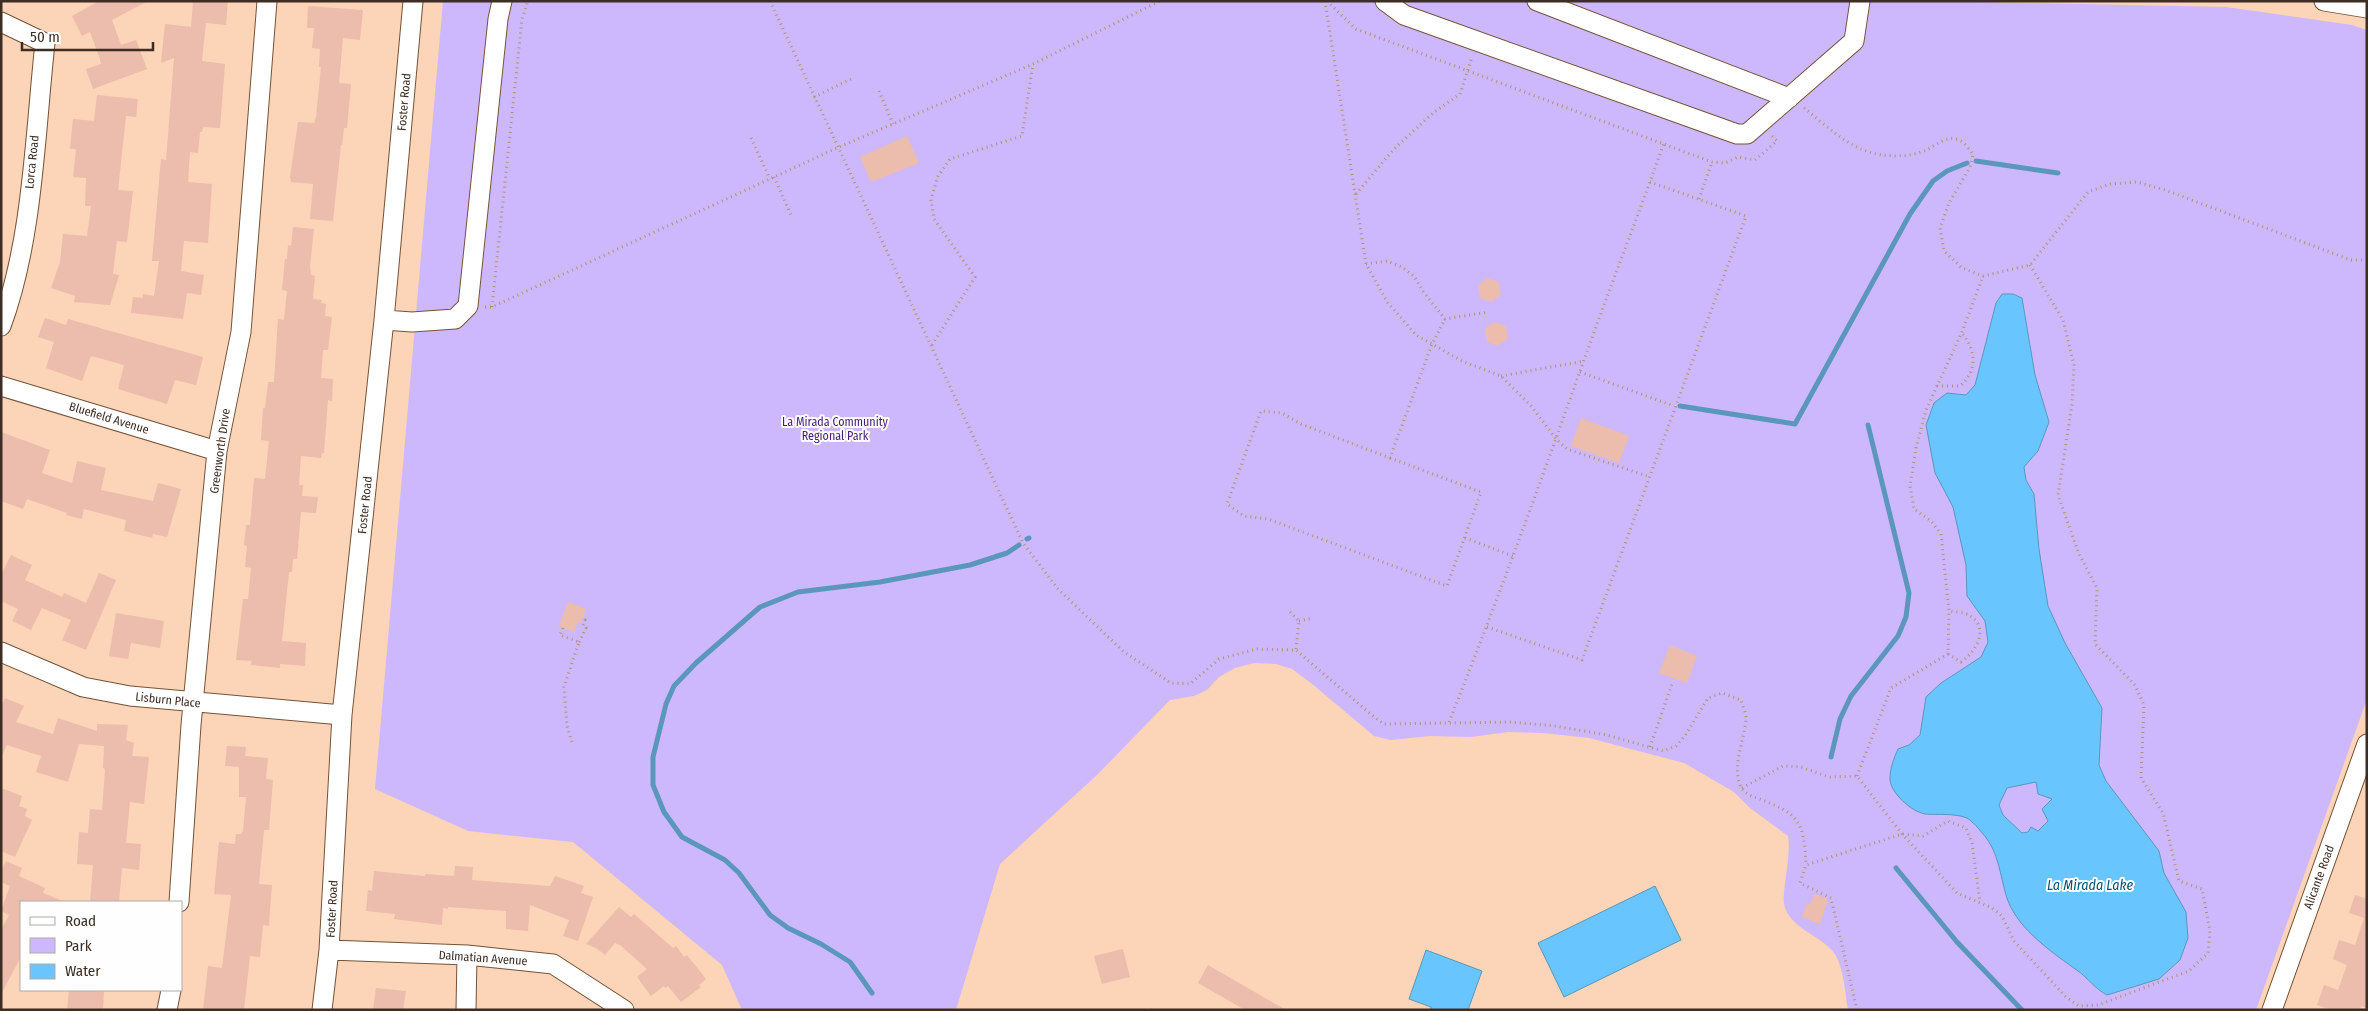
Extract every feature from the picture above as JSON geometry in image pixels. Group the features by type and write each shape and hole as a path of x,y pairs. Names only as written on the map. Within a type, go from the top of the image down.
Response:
{"street":[{"name":"Greenworth Drive","path":"178,901 193,702 217,451 241,332 267,1"},
{"name":"Foster Road","path":"322,1010 329,950 342,715 384,320 413,1"},
{"path":"384,320 412,322 455,319 468,306 498,19 502,1"},
{"path":"1385,1 1404,14 1737,134 1747,134 1794,101 1854,41 1860,1"},
{"path":"1537,1 1794,101"},
{"path":"2324,1 2367,8"},
{"name":"Lorca Road","path":"1,22 45,43 28,209 14,292 1,326"},
{"name":"Bluefield Avenue","path":"1,386 217,451"},
{"name":"Lisburn Place","path":"1,652 83,687 130,696 342,715"},
{"name":"Alicante Road","path":"2272,1010 2367,744"},
{"name":"Dalmatian Avenue","path":"329,950 468,955 553,964 624,1010"},
{"path":"466,1010 468,955"},
{"path":"167,1010 171,991"}],"path":[{"path":"528,1 521,28 492,308 837,148 1033,64 1160,1"},
{"path":"770,1 1023,543 1058,589 1124,652 1171,683 1190,684 1219,659 1257,649 1296,650 1384,724 1449,722 1555,726 1607,735 1663,751 1676,746 1708,698 1722,693 1740,700 1746,717 1738,772 1742,788 1750,796 1777,806 1793,815 1805,837 1806,866 1800,882 1831,898 1857,1010"},
{"path":"1326,1 1356,29 1466,71 1460,94 1433,113 1393,150 1355,195"},
{"path":"1326,1 1366,264 1388,303 1416,336 1462,361 1501,376 1531,406 1557,440 1567,449 1650,477"},
{"path":"932,346 975,277 934,219 930,199 938,176 950,159 1022,136 1033,64"},
{"path":"814,97 851,79"},
{"path":"879,91 893,124"},
{"path":"1794,101 1851,145 1881,155 1906,156 1925,150 1947,139 1957,139 1966,145 1973,154 1970,167 1948,203 1940,228 1944,251 1962,268 1983,276 2030,265 2088,192 2110,184 2138,182 2165,190 2351,260 2367,260"},
{"path":"751,138 770,179"},
{"path":"1449,722 1487,627 1557,440 1584,360 1664,143"},
{"path":"1699,199 1712,162"},
{"path":"774,177 791,215"},
{"path":"1487,627 1582,660 1650,477 1674,406 1746,216 1650,182"},
{"path":"1366,264 1388,261 1402,267 1414,276 1422,290 1445,319"},
{"path":"1857,776 1902,834 1958,893 1980,902 2002,916 2014,942 2066,997 2079,1006 2098,1005 2189,971 2208,953 2210,931 2202,889 2179,881 2163,813 2141,778 2144,705 2135,685 2095,644 2097,588 2079,554 2058,495 2072,404 2074,365 2063,320 2030,265"},
{"path":"1948,654 1949,611 1940,534 1931,521 1914,509 1910,486 1916,448 1926,410 1962,332 1983,276"},
{"path":"1445,319 1489,312"},
{"path":"1390,458 1432,344 1445,319"},
{"path":"1937,386 1960,386 1970,378 1974,357 1970,343 1962,332"},
{"path":"1501,376 1584,360"},
{"path":"1580,372 1674,406"},
{"path":"1261,411 1282,414 1300,424 1390,458 1481,492 1447,586 1268,519 1244,516 1227,504 1261,411"},
{"path":"1465,538 1513,556"},
{"path":"1948,654 1961,662 1978,647 1980,635 1976,621 1965,614 1949,611"},
{"path":"1290,612 1299,621"},
{"path":"1299,621 1313,618"},
{"path":"573,744 566,726 564,687 579,642 586,628 583,626 585,620 582,620"},
{"path":"1296,650 1299,621"},
{"path":"563,628 560,635 579,642"},
{"path":"1857,776 1892,688 1948,654"},
{"path":"1650,747 1673,681"},
{"path":"1742,788 1782,766 1801,767 1829,777 1857,776"},
{"path":"1806,866 1902,834 1923,836 1948,821 1966,828 1972,843 1980,902"}],"green space":[{"name":"La Mirada Community Regional Park","path":"443,1 1926,1 2226,7 2352,25 2367,30 2367,699 2256,1010 1848,1010 1842,974 1835,954 1823,942 1794,922 1785,908 1784,894 1789,854 1788,836 1750,808 1734,792 1684,763 1589,738 1543,733 1508,732 1471,737 1430,736 1391,740 1374,736 1292,669 1276,664 1254,663 1235,668 1219,677 1207,690 1194,696 1170,700 1098,774 1000,864 956,1010 742,1010 722,965 573,842 468,831 375,789"}],"water":[{"name":"La Mirada Lake","path":"2002,294 2013,294 2022,298 2035,375 2049,422 2038,451 2024,467 2026,480 2034,494 2039,549 2048,606 2065,643 2102,708 2099,765 2106,781 2159,851 2164,873 2186,912 2188,938 2180,960 2159,979 2107,995 2048,949 2020,922 2013,912 2005,893 1993,849 1989,841 1973,823 1962,816 1925,814 1914,810 1897,795 1890,778 1898,749 1909,745 1920,735 1926,697 1941,683 1981,657 1988,642 1985,621 1967,596 1966,565 1953,507 1935,473 1926,425 1934,403 1947,393 1966,395 1975,385 1996,303","holes":["2036,782 2038,794 2052,799 2042,809 2048,821 2038,831 2031,827 2028,832 2022,833 2003,815 1999,805 2007,788"]},
{"path":"1655,886 1681,940 1564,997 1538,943"},
{"path":"1426,950 1482,971 1468,1010 1431,1010 1431,1007 1409,999"}],"building":[{"path":"99,1 148,1 112,20 121,45 136,40 147,69 93,89 86,69 101,64 100,59 90,32 82,36 72,16"},
{"path":"193,1 228,1 226,25 206,23 202,61 225,64 220,128 203,127 202,132 200,132 198,153 190,152 188,182 212,184 208,243 184,241 181,271 204,275 201,295 187,293 183,319 131,313 133,297 143,298 143,294 154,296 159,261 152,261 161,159 166,160 174,58 161,63 165,24 191,27"},
{"path":"308,6 363,10 360,40 343,38 339,83 351,84 347,128 344,128 341,145 333,221 310,219 313,184 291,182 290,177 298,122 314,123 316,117 321,67 319,67 320,49 312,48 314,28 307,28"},
{"path":"97,95 138,99 136,117 126,116 118,190 133,191 127,242 117,241 113,274 119,275 110,305 74,302 75,296 51,288 60,262 63,234 87,236 91,206 85,206 86,178 73,177 76,149 70,149 73,119 94,121"},
{"path":"907,136 919,163 871,182 860,157"},
{"path":"293,227 314,229 310,266 311,275 315,276 313,299 322,300 321,303 326,304 325,316 332,317 328,350 323,350 321,378 333,379 332,401 328,400 324,453 322,453 321,458 301,456 299,485 303,485 302,496 318,497 316,513 301,512 297,559 293,559 292,572 289,572 282,641 306,643 305,666 280,664 280,668 251,665 252,661 236,660 243,599 248,599 251,568 245,567 247,546 244,545 246,525 250,525 254,478 265,479 269,441 261,440 263,408 265,408 268,382 274,382 278,319 284,320 287,291 282,290 285,259 287,259 288,245 291,246"},
{"path":"1487,278 1499,282 1501,295 1491,302 1480,298 1478,286"},
{"path":"45,318 66,325 68,319 203,357 196,385 175,380 167,404 118,389 124,365 91,356 82,381 46,368 54,342 38,337"},
{"path":"1494,322 1506,326 1508,338 1498,346 1487,342 1485,329"},
{"path":"1581,418 1629,436 1619,463 1571,446"},
{"path":"1,432 50,450 42,473 72,483 77,461 106,468 101,490 153,501 158,483 181,489 167,537 153,534 152,538 124,531 126,520 84,509 82,519 66,515 67,513 27,499 23,509 1,501"},
{"path":"11,555 32,565 25,580 62,597 64,593 86,603 99,573 116,580 86,650 62,640 71,620 42,608 31,630 12,621 18,609 1,601 1,575"},
{"path":"568,602 586,609 581,623 578,622 574,632 559,626"},
{"path":"116,613 164,621 160,648 131,643 128,659 109,656"},
{"path":"1670,645 1697,656 1687,683 1659,673"},
{"path":"5,698 24,706 16,722 53,734 58,718 97,731 97,724 128,725 126,740 134,743 132,756 149,757 144,804 130,802 126,843 141,844 139,870 122,868 119,901 90,901 93,865 77,864 79,832 88,833 90,809 102,810 105,769 103,768 104,746 79,744 68,782 36,772 41,756 7,745 1,757 1,707"},
{"path":"227,746 246,747 245,756 268,758 266,779 273,780 269,830 264,830 259,884 272,885 269,926 263,925 260,957 250,956 244,1010 203,1010 208,966 222,968 231,895 214,894 219,842 235,844 236,834 241,834 243,831 246,797 239,797 239,767 225,766"},
{"path":"1,788 22,796 19,806 27,809 25,816 32,820 15,857 1,851"},
{"path":"6,861 22,868 19,876 45,888 43,893 63,901 20,901 20,959 1,994 1,930 9,915 1,911 10,886 1,882 1,871"},
{"path":"455,866 473,867 472,880 550,886 555,876 584,886 581,893 593,897 578,941 563,936 569,920 530,905 528,931 506,929 506,911 443,908 442,925 394,919 395,914 366,911 368,890 372,891 374,871 425,876 425,874 454,876"},
{"path":"1814,894 1828,899 1820,924 1802,917 1807,903 1811,904"},
{"path":"2355,895 2367,899 2367,1008 2361,1006 2360,1010 2332,1010 2317,1005 2324,985 2338,990 2347,965 2333,959 2339,940 2355,945 2364,918 2349,913"},
{"path":"619,907 631,917 634,914 673,948 676,946 684,957 687,955 706,979 699,985 701,987 681,1002 668,986 665,988 664,986 651,996 637,977 647,969 620,945 615,943 605,955 596,948 586,944"},
{"path":"1123,949 1130,977 1102,984 1094,956"},
{"path":"1208,965 1286,1010 1245,1010 1198,983"},
{"path":"376,988 406,991 403,1010 373,1010"},
{"path":"69,991 104,991 103,1010 67,1010"}],"waterway":[{"path":"1976,161 2058,173"},
{"path":"1680,406 1795,424 1910,214 1933,181 1947,171 1967,163"},
{"path":"1831,757 1840,719 1851,696 1898,636 1906,617 1909,593 1868,425"},
{"path":"872,993 850,962 821,944 788,928 770,915 739,873 725,860 682,837 664,812 653,785 653,757 666,704 674,686 696,663 760,607 798,592 880,582 970,565 1007,553 1019,545"},
{"path":"1896,868 1957,942 2022,1010"}]}
